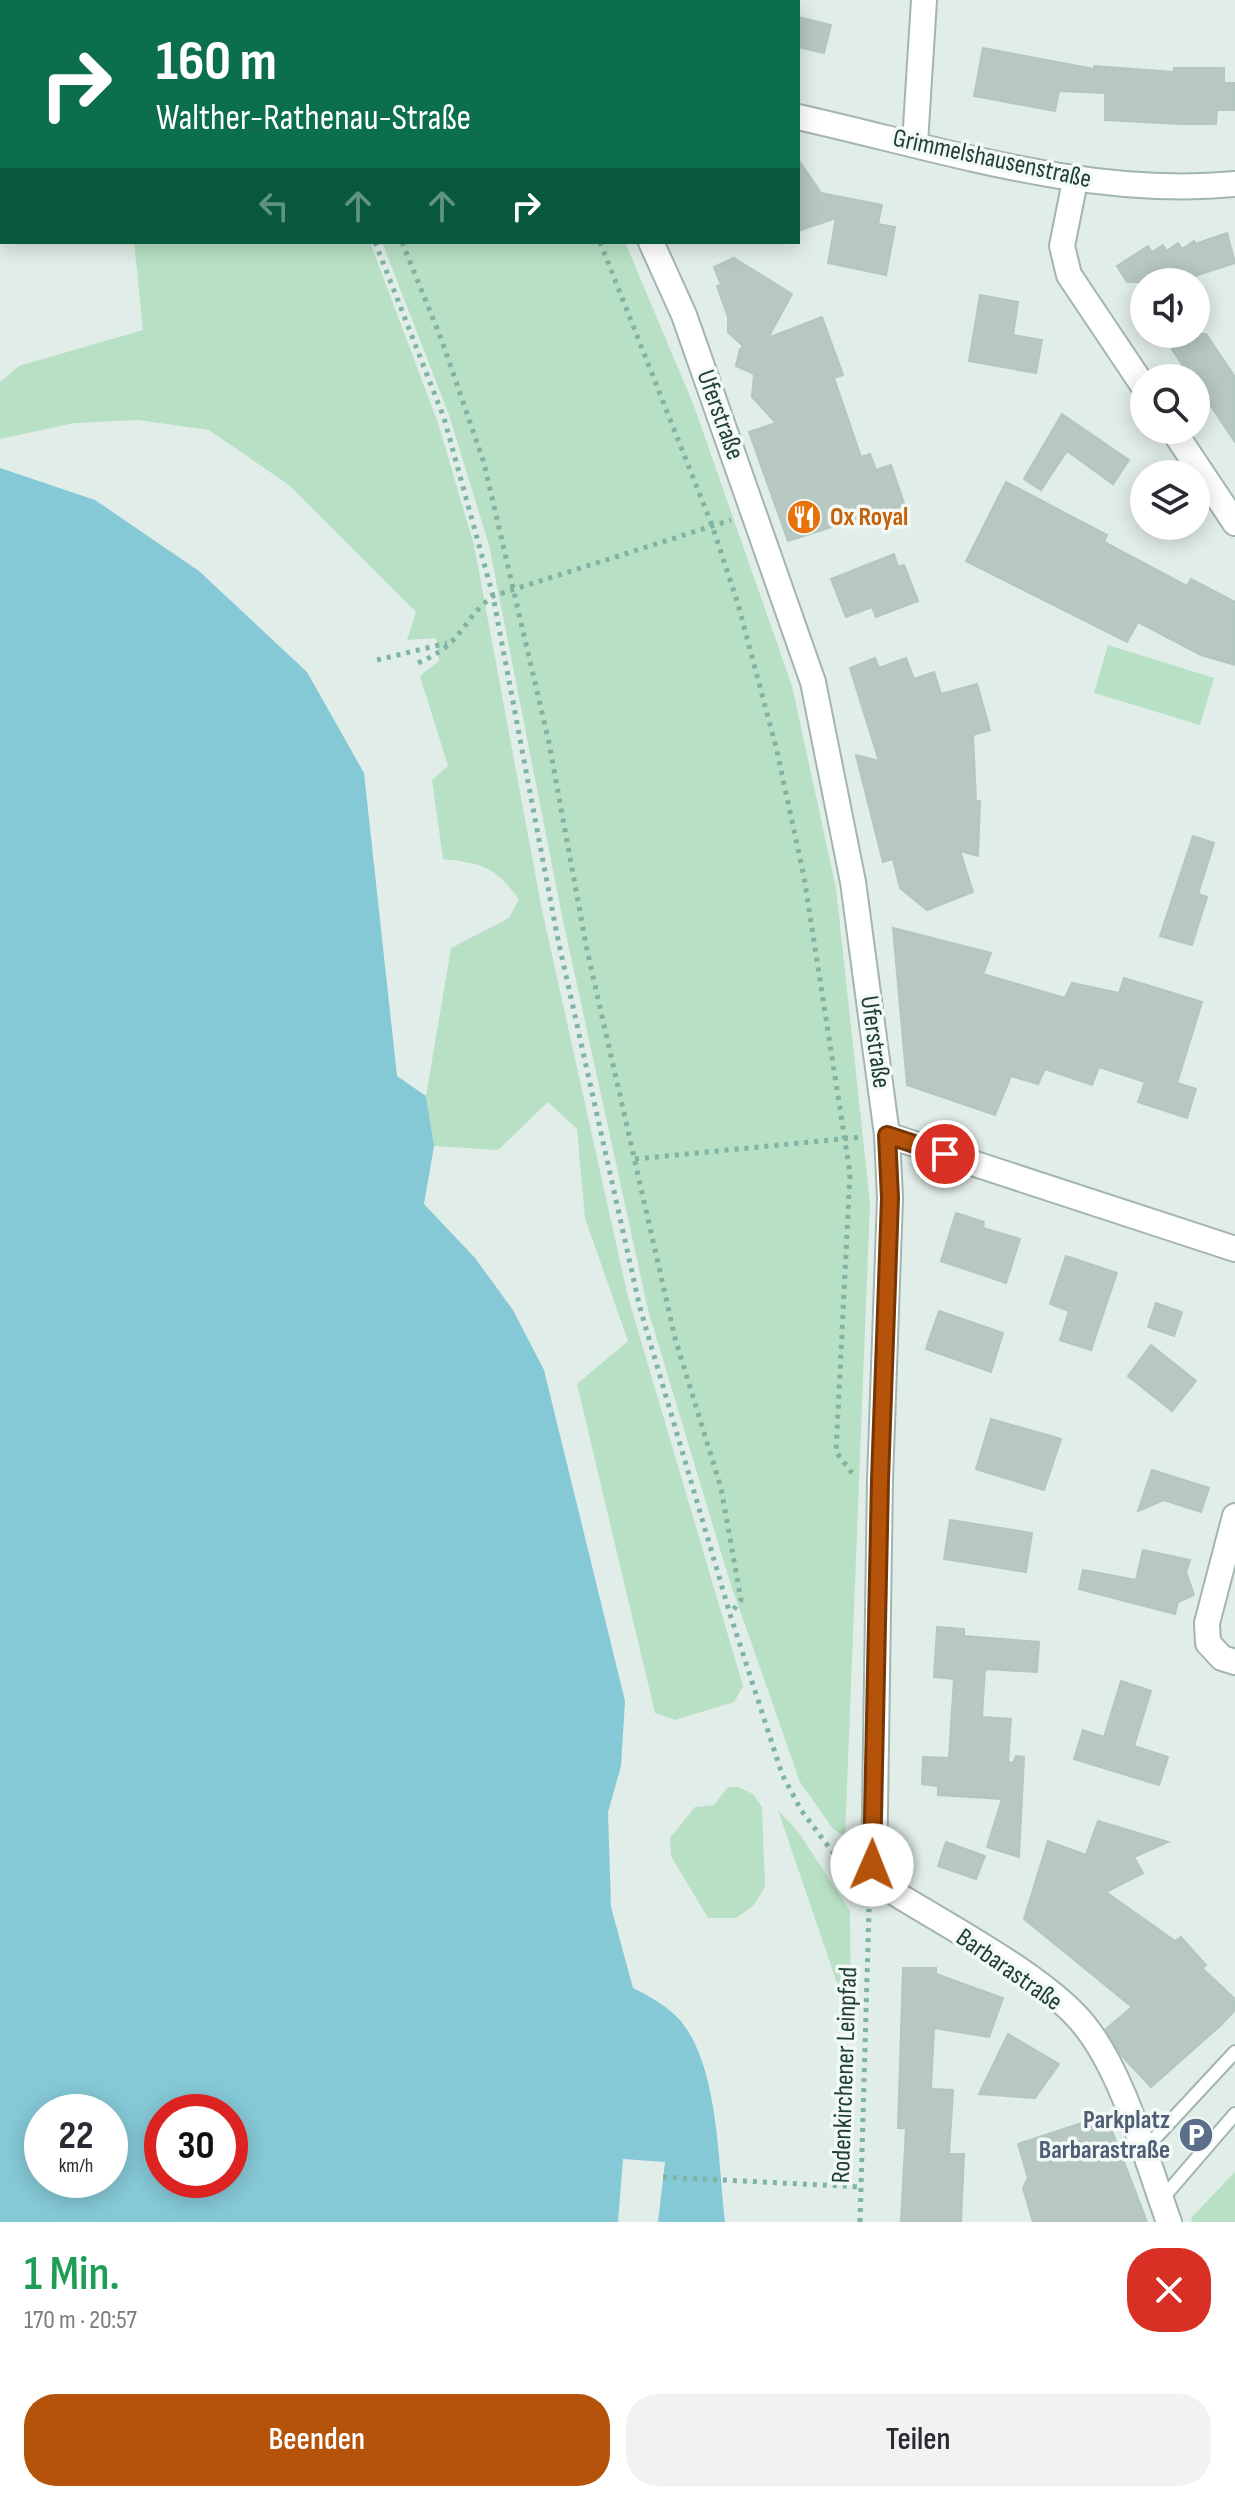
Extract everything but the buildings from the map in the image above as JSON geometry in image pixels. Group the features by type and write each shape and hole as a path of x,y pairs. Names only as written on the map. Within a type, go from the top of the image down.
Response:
{"street":[{"path":"915,143 924,0"},
{"name":"Grimmelshausenstraße","path":"800,117 1075,181 1186,188 1235,184"},
{"path":"1075,181 1062,246 1069,275 1130,366"},
{"name":"Uferstraße","path":"652,244 684,315 813,682 853,882 887,1135 890,1198 864,1877"},
{"path":"1182,444 1235,523"},
{"path":"887,1135 1235,1249"},
{"path":"1235,1516 1207,1623 1208,1643 1222,1658 1235,1662"},
{"name":"Barbarastraße","path":"864,1877 885,1887 1038,1984 1084,2024 1111,2067 1165,2211"}],"lane":[{"path":"1142,2152 1235,2052"},
{"path":"1165,2211 1235,2114"}],"path":[{"path":"376,244 444,418 493,596 557,935 640,1308 730,1614 782,1774 801,1810 864,1877"},
{"path":"403,244 442,341 484,463 549,743 587,950 675,1338 721,1488 741,1600 730,1614"},
{"path":"601,244 713,528 738,604 777,751 804,877 850,1173 836,1452 846,1469 858,1478 880,1480"},
{"path":"418,663 445,652 467,628 480,606 493,596 713,528 754,510"},
{"path":"377,660 447,643"},
{"path":"635,1159 843,1137"},
{"name":"Rodenkirchener Leinpfad","path":"860,2222 870,1929"},
{"path":"663,2177 860,2187"}],"green space":[{"path":"134,244 371,244 438,423 474,545 542,910 628,1297 743,1686 734,1702 675,1720 655,1713 577,1384 628,1341 585,1218 577,1129 548,1102 498,1150 434,1146 426,1096 451,948 509,918 519,899 487,868 443,859 432,780 448,766 420,676 439,661 436,638 407,640 416,612 289,485 209,430 138,420 74,423 0,439 0,382 19,366 143,330"},
{"path":"383,244 626,244 694,406 792,686 836,888 870,1203 845,1836 833,1829 800,1782 729,1579 648,1310 562,916 489,545 449,415"},
{"path":"1108,645 1214,678 1200,725 1094,693"},
{"path":"728,1787 738,1787 753,1794 762,1807 765,1887 753,1906 736,1918 708,1918 671,1856 670,1838 695,1807 714,1805"},
{"path":"778,1810 799,1833 850,1911 851,2024"},
{"path":"1235,2172 1235,2222 1192,2222 1191,2218"}],"water":[{"path":"0,468 95,500 199,571 307,672 364,773 397,1076 426,1096 434,1146 424,1204 475,1258 513,1310 544,1370 625,1701 621,1766 608,1812 611,1907 633,1988 663,2005 679,2019 702,2061 714,2115 725,2222 0,2222"}],"pier":[{"path":"623,2159 665,2162 658,2222 618,2222"}],"place":[{"name":"Ox Royal","path":"804,517"},
{"name":"Parkplatz Barbarastraße","path":"1196,2135"}],"route":[{"path":"872,1865 890,1198 887,1135 945,1154"}]}
